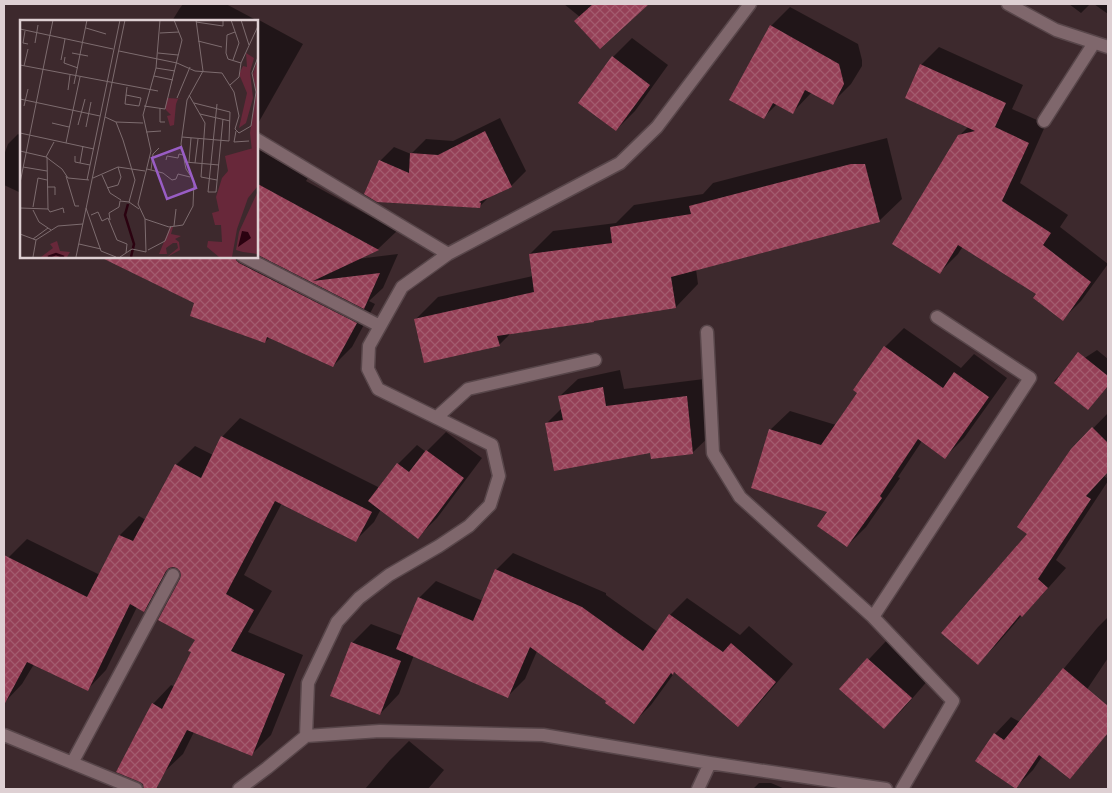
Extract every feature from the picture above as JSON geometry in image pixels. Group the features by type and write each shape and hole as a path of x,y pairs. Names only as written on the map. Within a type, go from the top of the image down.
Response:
{"street":[{"path":"306,736 308,683 337,622 359,598 390,574 439,546 469,526 490,504 499,476 492,445 378,388 368,368 370,346 402,287 448,254 620,163 657,127 750,4"},
{"path":"1008,4 1056,30 1108,47"},
{"path":"1044,120 1094,42"},
{"path":"258,140 448,254"},
{"path":"247,258 380,326"},
{"path":"873,617 1030,378 937,317"},
{"path":"707,332 713,453 740,497 873,617 954,701 902,789"},
{"path":"437,417 468,389 595,360"},
{"path":"72,763 173,575"},
{"path":"239,789 306,736 380,731 543,734 710,763 886,789"},
{"path":"4,735 136,789"},
{"path":"698,789 710,763"}],"building":[{"path":"593,4 649,4 600,49 574,21"},
{"path":"770,25 839,64 844,84 833,105 805,90 793,114 773,103 764,119 729,100"},
{"path":"612,56 650,85 616,131 578,103"},
{"path":"920,64 1006,103 995,127 1029,143 1002,201 1051,233 1043,245 1091,282 1063,321 1033,298 1036,294 958,245 940,274 892,244 958,135 975,131 905,98"},
{"path":"485,131 512,187 479,202 481,203 480,208 377,202 364,194 379,160 409,173 410,153 438,155"},
{"path":"851,164 865,164 880,222 671,277 676,308 497,336 500,346 424,363 414,319 534,292 529,254 612,243 610,227 691,214 689,206"},
{"path":"258,184 379,250 313,281 380,273 364,309 258,255"},
{"path":"102,258 236,258 239,263 357,323 333,367 267,337 265,343 190,316 194,303"},
{"path":"884,346 943,388 954,372 989,397 945,459 918,439 880,496 882,498 847,547 817,526 827,512 751,488 769,429 821,445 857,393 853,390"},
{"path":"1078,352 1108,376 1108,386 1088,410 1054,383"},
{"path":"603,387 606,406 687,396 693,454 651,459 650,453 554,471 545,423 563,420 558,396"},
{"path":"1092,427 1108,443 1108,472 1086,496 1091,499 1038,579 1048,588 1022,617 1020,615 978,665 941,633 1027,534 1017,527 1071,449"},
{"path":"221,436 372,512 356,542 275,501 226,594 254,610 231,651 285,674 252,756 187,730 156,789 144,789 143,784 140,782 116,772 152,703 162,709 191,652 188,651 195,640 158,620 180,579 180,571 173,567 166,571 144,612 130,604 88,691 27,662 4,705 4,555 87,597 119,535 133,541 175,464 201,478"},
{"path":"426,450 464,478 418,539 368,501 397,463 409,472"},
{"path":"495,569 582,607 643,651 669,614 723,652 731,643 776,682 738,727 674,672 673,675 671,673 634,724 605,703 606,701 530,647 508,698 396,649 418,597 473,621"},
{"path":"351,642 401,661 380,715 330,696"},
{"path":"867,658 912,698 884,729 839,689"},
{"path":"1063,668 1108,706 1108,733 1070,779 1039,755 1016,789 975,761 994,733 1004,740"}]}
